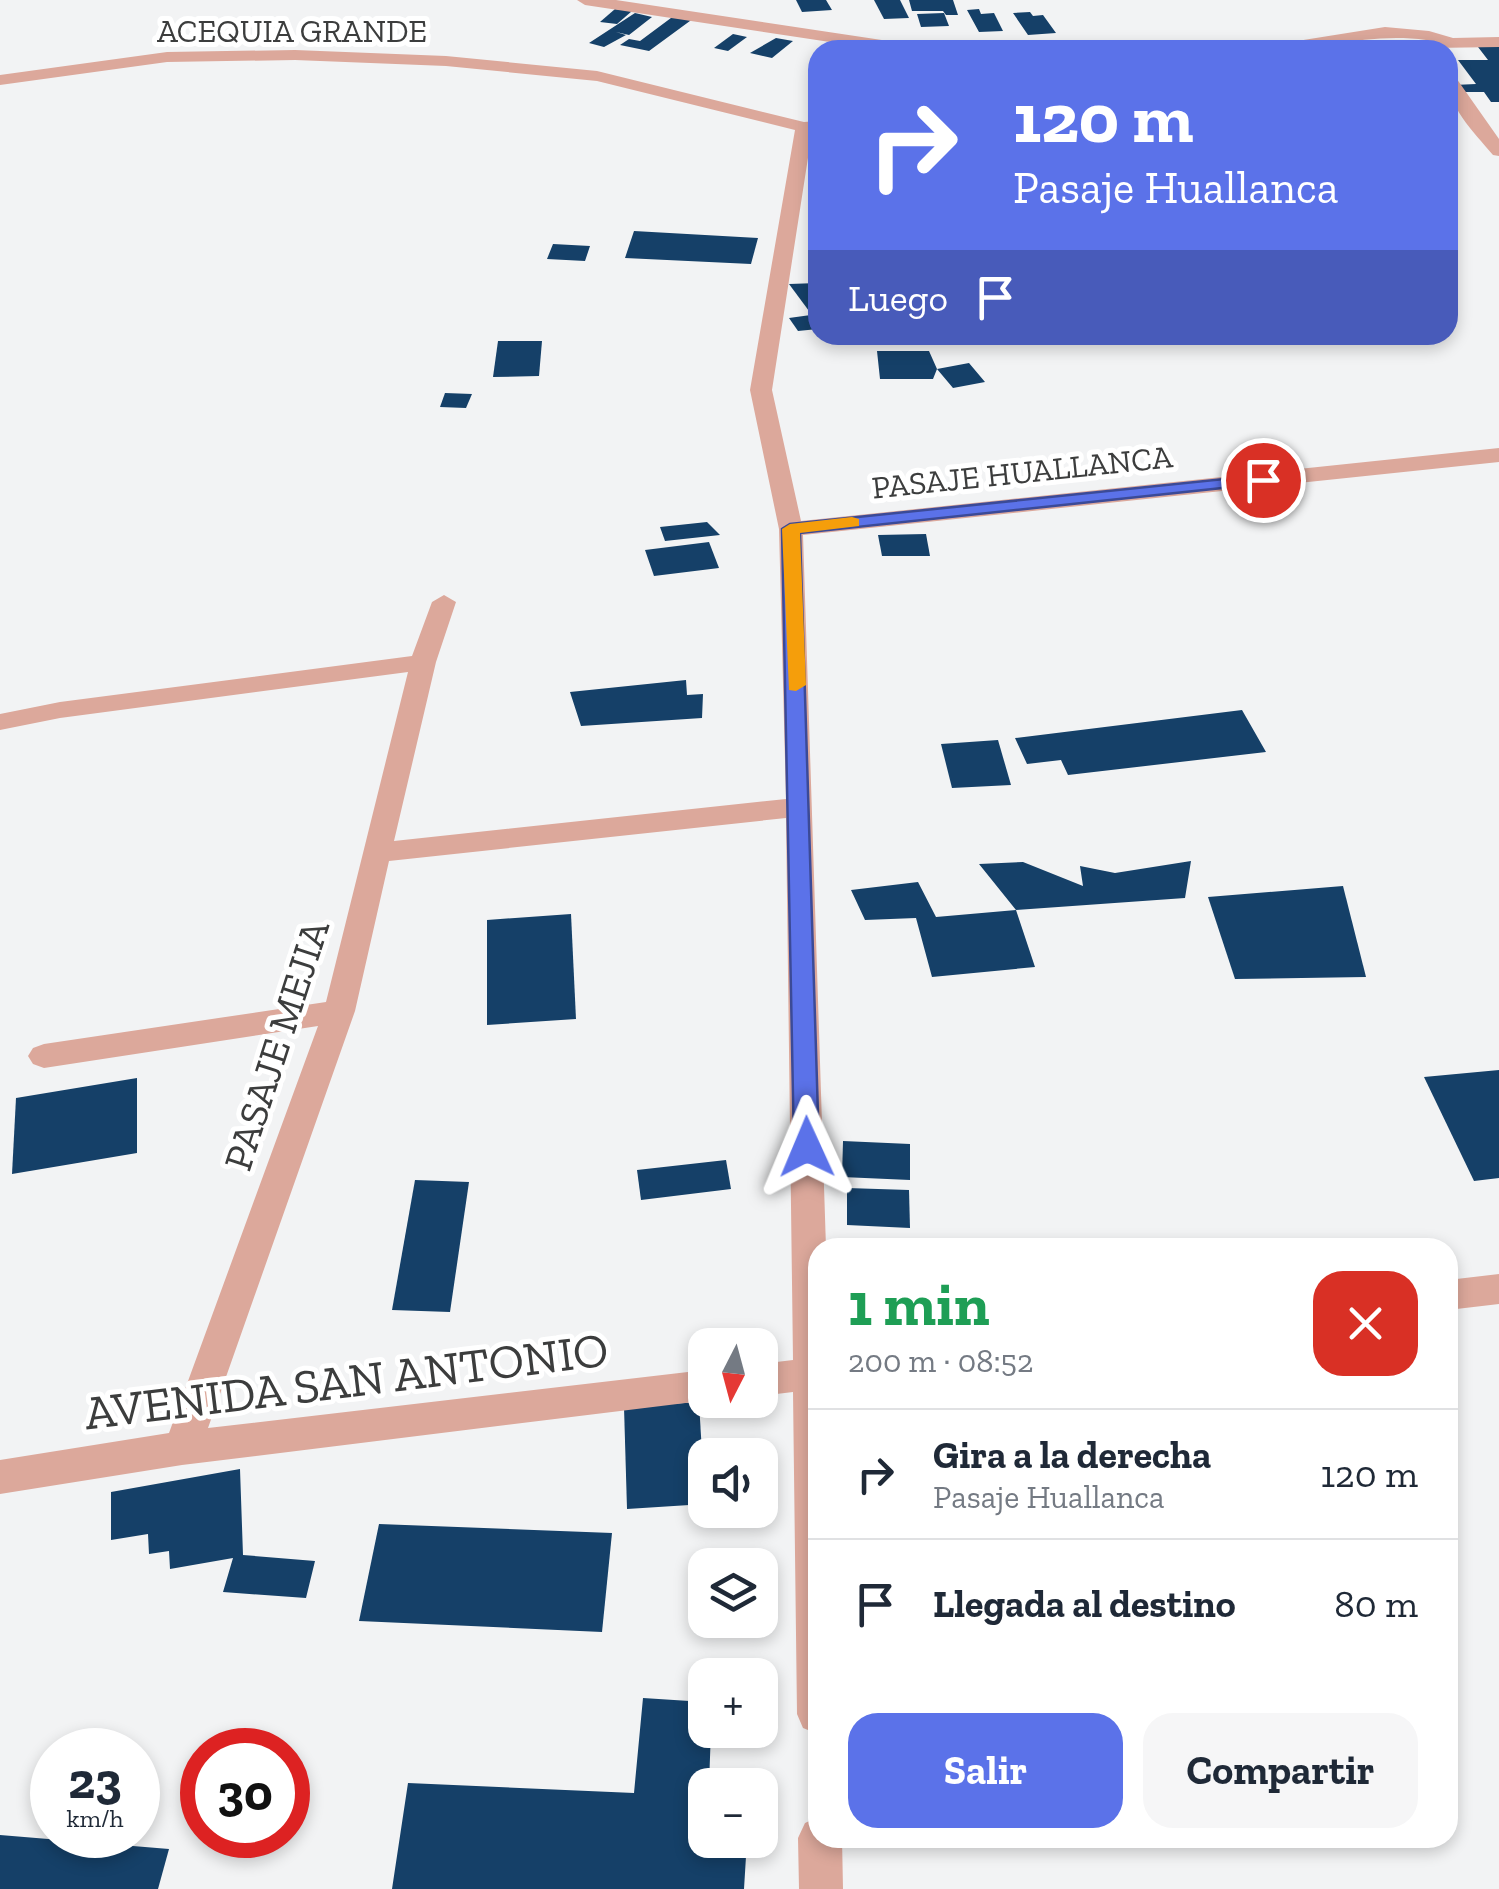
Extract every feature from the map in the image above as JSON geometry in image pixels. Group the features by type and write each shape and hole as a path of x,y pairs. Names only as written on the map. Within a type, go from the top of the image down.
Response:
{"street":[{"path":"586,0 849,40"},
{"path":"1343,40 1392,33 1434,35 1445,40"},
{"path":"1458,42 1499,42"},
{"name":"ACEQUIA GRANDE","path":"0,80 167,57 296,55 446,61 597,76 808,125"},
{"path":"1458,95 1499,151"},
{"path":"808,142 761,390 790,529 811,1238"},
{"name":"PASAJE HUALLANCA","path":"790,529 1499,455"},
{"name":"PASAJE MEJIA","path":"182,1448 339,1011 424,662 444,602"},
{"path":"0,722 60,710 424,662"},
{"path":"376,853 800,806"},
{"path":"44,1056 339,1011"},
{"path":"1458,1294 1499,1288"},
{"path":"778,1378 808,1374"},
{"name":"AVENIDA SAN ANTONIO","path":"0,1477 182,1448 688,1388"},
{"path":"820,1848 821,1889"}],"building":[{"path":"796,0 826,0 832,10 802,12"},
{"path":"874,0 900,0 909,18 884,19"},
{"path":"909,0 953,0 958,15 912,11"},
{"path":"615,9 632,11 617,24 600,22"},
{"path":"979,9 981,14 994,13 1003,31 979,32 967,10"},
{"path":"1030,12 1033,16 1043,15 1056,33 1028,35 1013,13"},
{"path":"635,13 652,17 629,35 616,32 626,35 604,47 589,43"},
{"path":"944,13 949,26 921,27 917,14"},
{"path":"675,15 694,18 649,51 620,45 629,39 640,41"},
{"path":"733,34 747,37 728,51 714,48"},
{"path":"776,38 793,41 772,58 750,53"},
{"path":"1478,47 1499,47 1499,102 1491,102 1484,92 1458,91 1458,85 1476,84 1458,60 1488,60"},
{"path":"634,231 758,238 751,264 625,258"},
{"path":"553,244 590,246 585,261 547,259"},
{"path":"808,283 808,310 789,284"},
{"path":"808,315 808,330 798,331 789,318"},
{"path":"498,341 542,341 539,376 493,377"},
{"path":"877,351 929,351 937,369 933,379 880,379"},
{"path":"969,363 985,382 953,388 937,369"},
{"path":"445,393 472,394 466,408 440,407"},
{"path":"707,522 720,535 665,541 660,527"},
{"path":"926,534 930,556 882,556 878,535"},
{"path":"709,542 719,568 654,576 645,550"},
{"path":"686,680 687,695 703,694 702,718 581,726 570,692"},
{"path":"1242,710 1266,752 1068,775 1061,760 1027,764 1015,738"},
{"path":"998,740 1011,785 952,788 941,744"},
{"path":"1191,861 1185,898 1016,910 979,864 1023,862 1083,886 1080,866 1115,873"},
{"path":"918,882 936,917 1016,910 1035,967 932,977 916,918 865,920 851,890"},
{"path":"1343,886 1366,977 1235,979 1208,897"},
{"path":"571,914 576,1019 487,1025 487,920"},
{"path":"1499,1070 1499,1178 1474,1181 1424,1077"},
{"path":"137,1078 137,1153 12,1174 16,1098"},
{"path":"843,1141 910,1144 910,1180 842,1177"},
{"path":"726,1160 731,1189 641,1200 637,1170"},
{"path":"415,1180 469,1182 450,1312 392,1310"},
{"path":"847,1188 909,1190 910,1228 847,1225"},
{"path":"688,1403 688,1418 700,1418 701,1438 688,1438 688,1505 627,1509 624,1407"},
{"path":"240,1469 243,1555 315,1561 306,1598 223,1592 233,1558 170,1569 169,1551 149,1554 148,1534 111,1540 111,1492"},
{"path":"379,1524 612,1533 602,1632 359,1621"},
{"path":"643,1698 688,1701 688,1748 710,1748 710,1768 688,1768 688,1858 746,1858 744,1889 392,1889 408,1783 634,1793"},
{"path":"0,1835 30,1837 30,1858 160,1858 160,1848 169,1849 158,1889 0,1889"}],"slow traffic":[{"path":"796,685 790,529 852,522"}],"route":[{"path":"807,1147 790,529 1263,480"}]}
